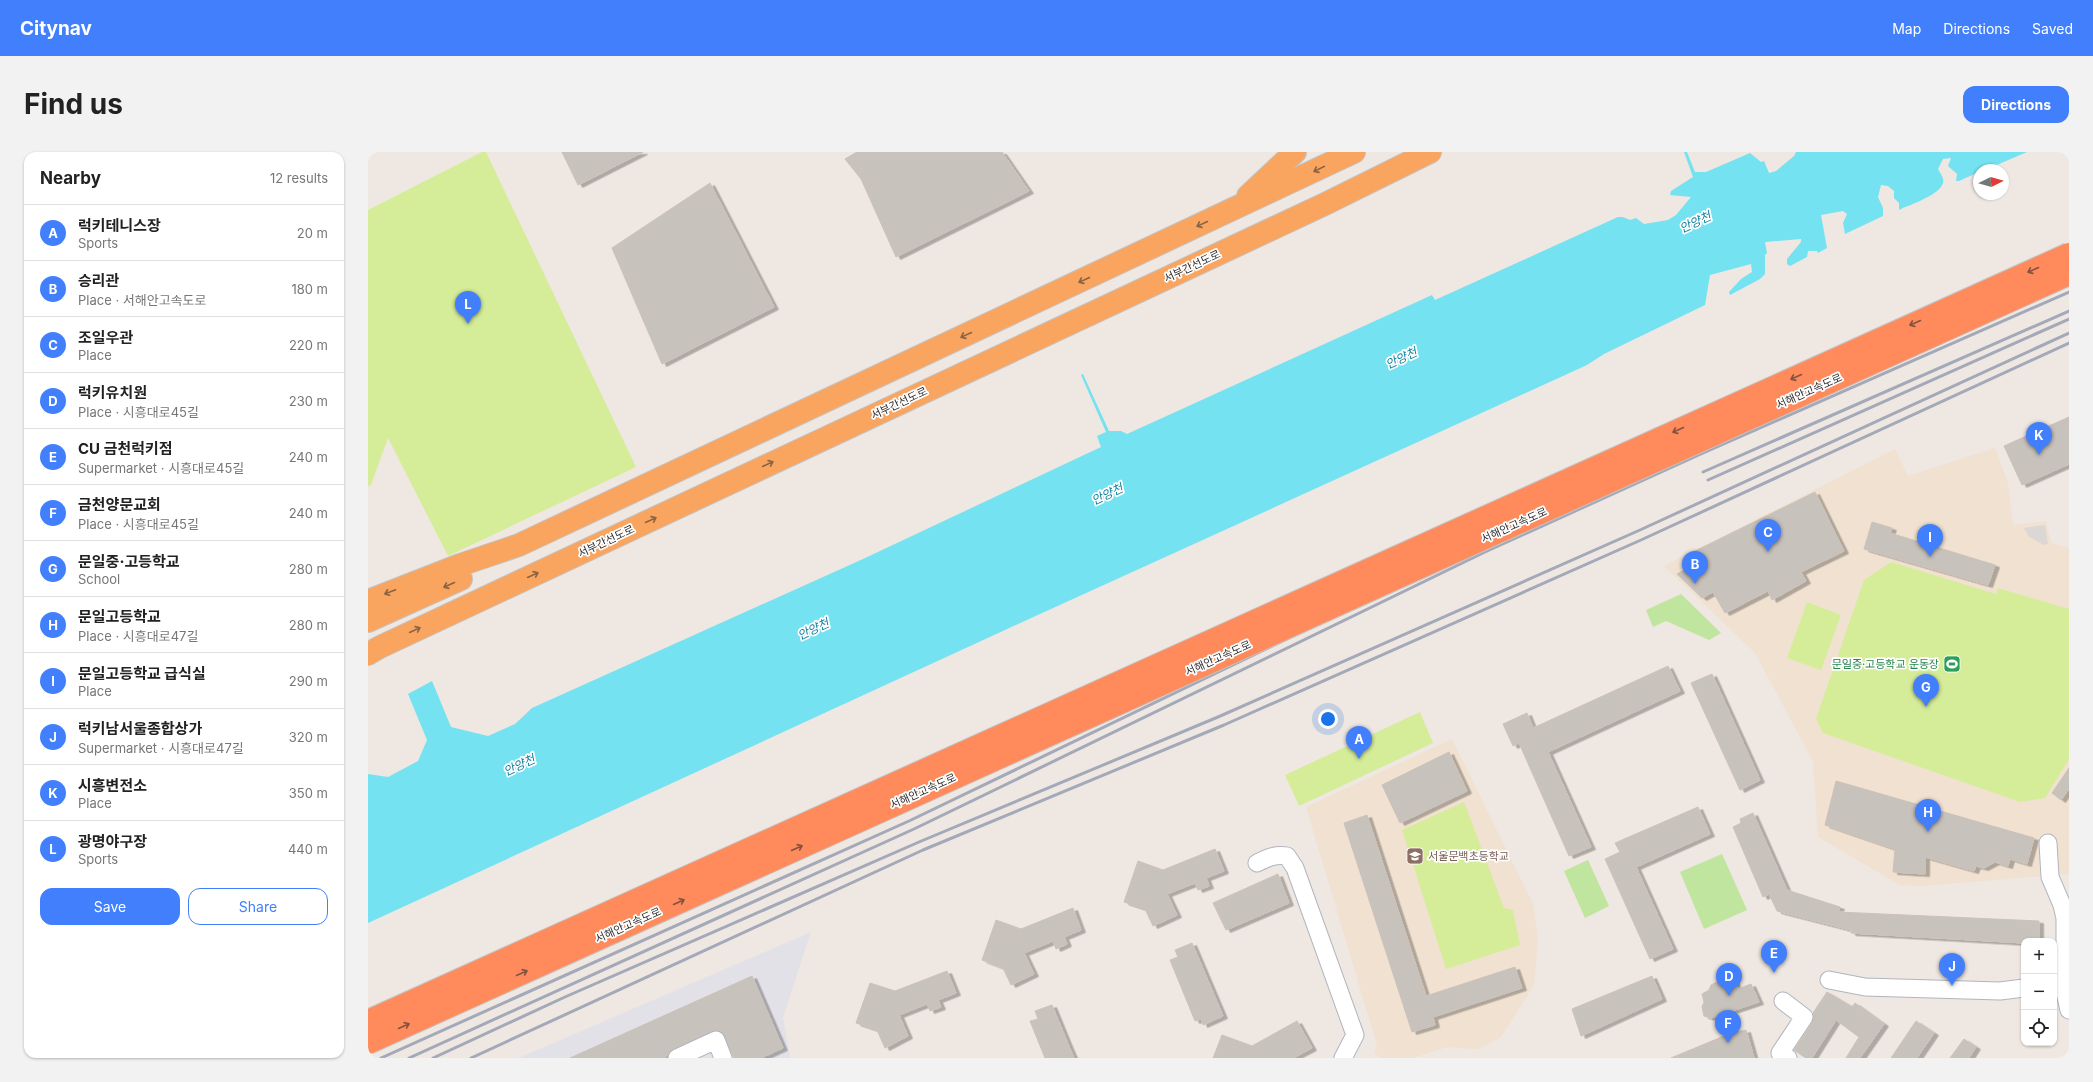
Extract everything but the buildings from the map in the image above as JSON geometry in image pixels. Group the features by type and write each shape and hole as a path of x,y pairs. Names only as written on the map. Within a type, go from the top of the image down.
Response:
{"highway":[{"path":"1236,208 1295,152"},
{"path":"368,601 519,544 1354,152"},
{"name":"서부간선도로","path":"372,650 1310,211 1430,152"},
{"name":"서해안고속도로","path":"368,1021 2069,254"},
{"name":"서해안고속도로","path":"368,1042 2069,274"},
{"path":"368,622 466,577 519,544"}],"street":[{"path":"2048,843 2050,877 2062,905 2068,940 2059,983 2069,1010"},
{"path":"1257,863 1280,855 1287,856 1295,868 1355,1035 1343,1058"},
{"path":"1829,980 1865,987 2000,992 2021,988"},
{"path":"1783,1002 1804,1017 1780,1053 1788,1058"},
{"path":"677,1058 716,1040 723,1058"}],"shaded area":[{"path":"1995,448 2008,483 2013,525 2046,521 2051,543 2069,548 2069,874 1922,886 1900,885 1818,837 1813,761 1755,653 1664,566 1895,449 1908,476"},
{"path":"2045,525 2048,544 2044,545 2029,537 2024,528"},
{"name":"서울문백초등학교","path":"1452,739 1533,904 1538,940 1534,985 1501,1037 1478,1049 1447,1047 1413,1058 1380,1058 1374,1052 1377,1045 1306,807"},
{"path":"811,932 783,1017 790,1058 519,1058"}],"green space":[{"path":"482,152 486,152 636,467 448,556 388,438 371,485 368,486 368,210"},
{"name":"문일중·고등학교 운동장","path":"1891,562 1996,594 1998,588 2069,609 2069,759 2045,798 2020,802 1823,733 1816,719 1864,580"},
{"path":"1681,594 1721,633 1709,640 1666,621 1653,627 1646,610"},
{"path":"1807,602 1841,615 1821,670 1787,658"},
{"path":"1420,712 1433,743 1299,806 1285,775"},
{"path":"1464,802 1504,908 1513,910 1520,945 1446,969 1402,830"},
{"path":"1722,854 1747,910 1704,929 1680,872"},
{"path":"1588,860 1609,906 1585,918 1564,871"}],"water":[{"name":"안양천","path":"1684,152 1687,152 1695,172 1706,172 1750,153 1761,162 1764,161 1769,173 1776,171 1794,156 1796,152 2027,152 1999,164 1973,164 1973,175 1959,181 1956,181 1957,174 1948,166 1951,158 1943,159 1938,169 1943,179 1943,184 1939,189 1926,198 1899,210 1899,203 1894,198 1894,191 1888,186 1881,185 1878,197 1883,208 1883,216 1845,234 1843,223 1847,214 1843,211 1821,215 1827,248 1818,253 1817,251 1808,251 1807,257 1790,266 1787,264 1787,259 1801,242 1801,239 1765,242 1767,253 1765,255 1765,274 1760,279 1730,295 1729,292 1741,279 1752,272 1751,264 1710,275 1705,305 1604,354 1587,365 1029,619 368,923 368,774 388,777 418,761 427,740 408,694 432,681 451,727 488,736 515,724 532,708 863,559 1101,447 1097,436 1106,432 1081,375 1083,374 1109,431 1121,431 1127,434 1432,295 1435,300 1618,217 1623,217 1630,220 1636,218 1644,224 1668,220 1676,215 1691,197 1670,195 1671,191 1693,177"}],"railway":[{"path":"381,1058 909,821 1486,543 1697,447 2069,282"},
{"path":"409,1058 914,829 1485,552 1701,454 2069,292"},
{"path":"1703,472 2069,311"},
{"path":"1708,480 2069,319"},
{"path":"433,1058 565,997 919,842 1218,717 1640,530 2069,333"},
{"path":"471,1058 923,850 1224,725 1641,540 2069,343"}],"place":[{"name":"광명야구장","path":"468,324"},
{"name":"시흥변전소","path":"2039,455"},
{"name":"조일우관","path":"1768,552"},
{"name":"문일고등학교 급식실","path":"1930,557"},
{"name":"승리관","path":"1695,584"},
{"name":"문일중·고등학교 운동장","path":"1952,664"},
{"name":"문일중·고등학교","path":"1926,707"},
{"name":"럭키테니스장","path":"1359,759"},
{"name":"문일고등학교","path":"1928,832"},
{"name":"서울문백초등학교","path":"1415,856"},
{"name":"CU 금천럭키점","path":"1774,973"},
{"name":"럭키남서울종합상가","path":"1952,986"},
{"name":"럭키유치원","path":"1729,996"},
{"name":"금천양문교회","path":"1728,1043"}]}
